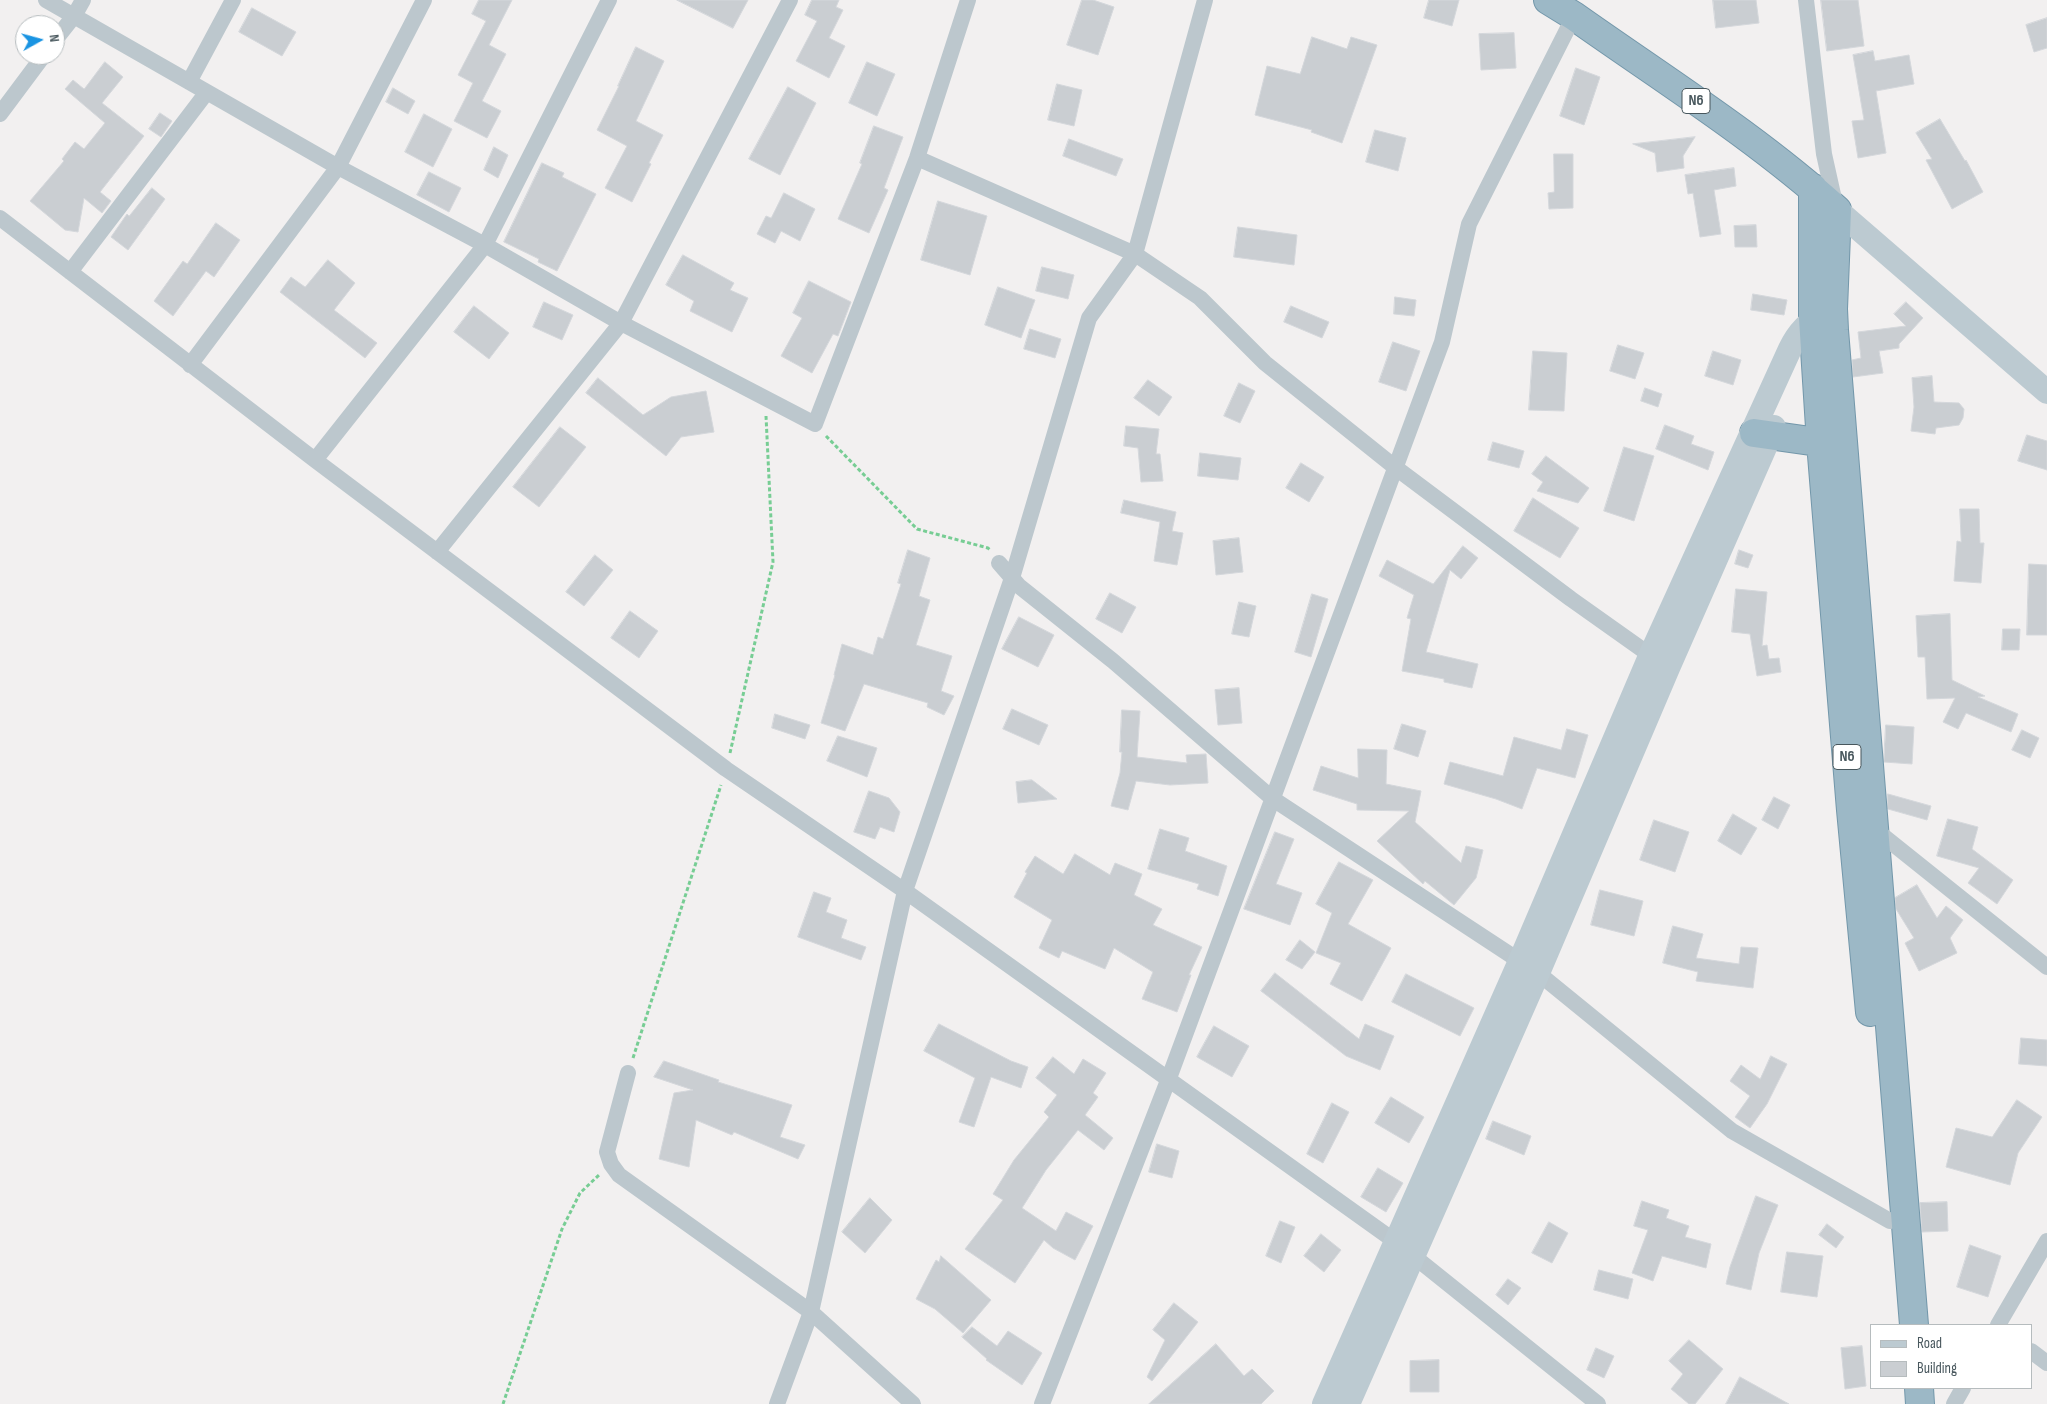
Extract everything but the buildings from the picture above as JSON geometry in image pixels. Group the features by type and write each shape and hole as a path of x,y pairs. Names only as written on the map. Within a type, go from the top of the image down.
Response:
{"highway":[{"name":"N6","path":"1548,0 1742,132 1813,188 1837,210 1824,324"},
{"name":"N6","path":"1813,188 1832,444 1851,810 1898,1324"},
{"path":"1762,434 1832,444"},
{"name":"N6","path":"1832,444 1874,829 1914,1324"},
{"path":"1903,1389 1904,1404"},
{"path":"1919,1389 1920,1404"}],"main road":[{"path":"1837,210 2047,392"},
{"path":"1348,1404 1414,1257 1529,967 1660,661 1762,434 1795,339 1824,324"},
{"path":"1324,1404 1396,1242 1529,967"}],"street":[{"path":"46,0 338,167 484,245 620,323 815,424 917,158 968,0"},
{"path":"65,27 83,0"},
{"path":"189,82 233,0"},
{"path":"190,365 338,167 424,0"},
{"path":"314,460 484,245 609,0"},
{"path":"437,552 620,323 790,0"},
{"path":"777,1404 811,1312 905,891 1012,578 1089,318 1135,254 1205,0"},
{"path":"1806,0 1824,154 1837,210"},
{"path":"1042,1404 1169,1078 1442,342 1469,224 1574,16"},
{"path":"0,114 37,65"},
{"path":"70,272 208,92"},
{"path":"1813,188 1824,154"},
{"path":"917,158 1135,254 1200,298 1265,363 1396,468 1571,599 1660,661"},
{"path":"0,218 314,460 726,769 905,891 1396,1242 1598,1404"},
{"path":"999,563 1019,586 1113,661 1273,800 1529,967 1732,1131 1890,1221"},
{"path":"1851,810 2047,967"},
{"path":"628,1073 607,1152 611,1164 619,1175 811,1312 913,1404"},
{"path":"1999,1324 2047,1241"},
{"path":"2032,1352 2047,1363"},
{"path":"1954,1404 1962,1389"}],"path":[{"path":"628,1073 726,769 772,562 766,398"},
{"path":"815,424 917,529 988,548 999,563"},
{"path":"503,1404 562,1229 580,1193 611,1164"}]}
